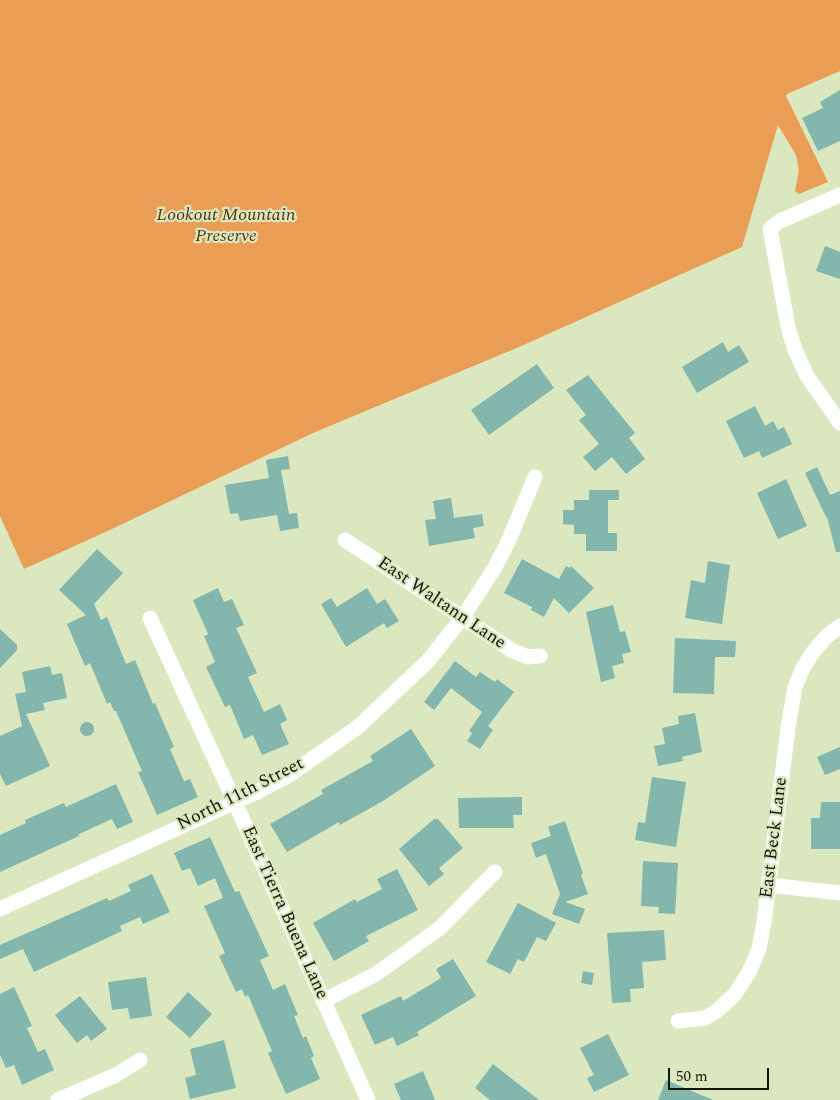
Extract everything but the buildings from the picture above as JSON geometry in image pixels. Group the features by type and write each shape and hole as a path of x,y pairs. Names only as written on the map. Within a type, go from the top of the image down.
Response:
{"street":[{"path":"840,195 780,221 770,230 788,327 795,350 807,376 840,423"},
{"name":"North 11th Street","path":"0,909 255,793 289,775 358,727 428,661 462,618 494,569 508,542 535,476"},
{"name":"East Waltann Lane","path":"346,540 513,652 528,657 540,656"},
{"name":"East Tierra Buena Lane","path":"150,618 368,1100"},
{"name":"East Beck Lane","path":"678,1021 705,1018 717,1011 734,994 749,972 759,948 795,687 803,668 813,652 827,636 840,626"},
{"path":"323,1001 376,974 440,928 495,872"},
{"path":"769,885 840,893"},
{"path":"58,1100 116,1074 140,1060"}],"green space":[{"name":"Lookout Mountain Preserve","path":"0,0 840,0 840,71 786,96 828,182 799,194 795,191 799,170 796,155 778,125 742,247 519,347 313,433 24,569 0,516"}]}
